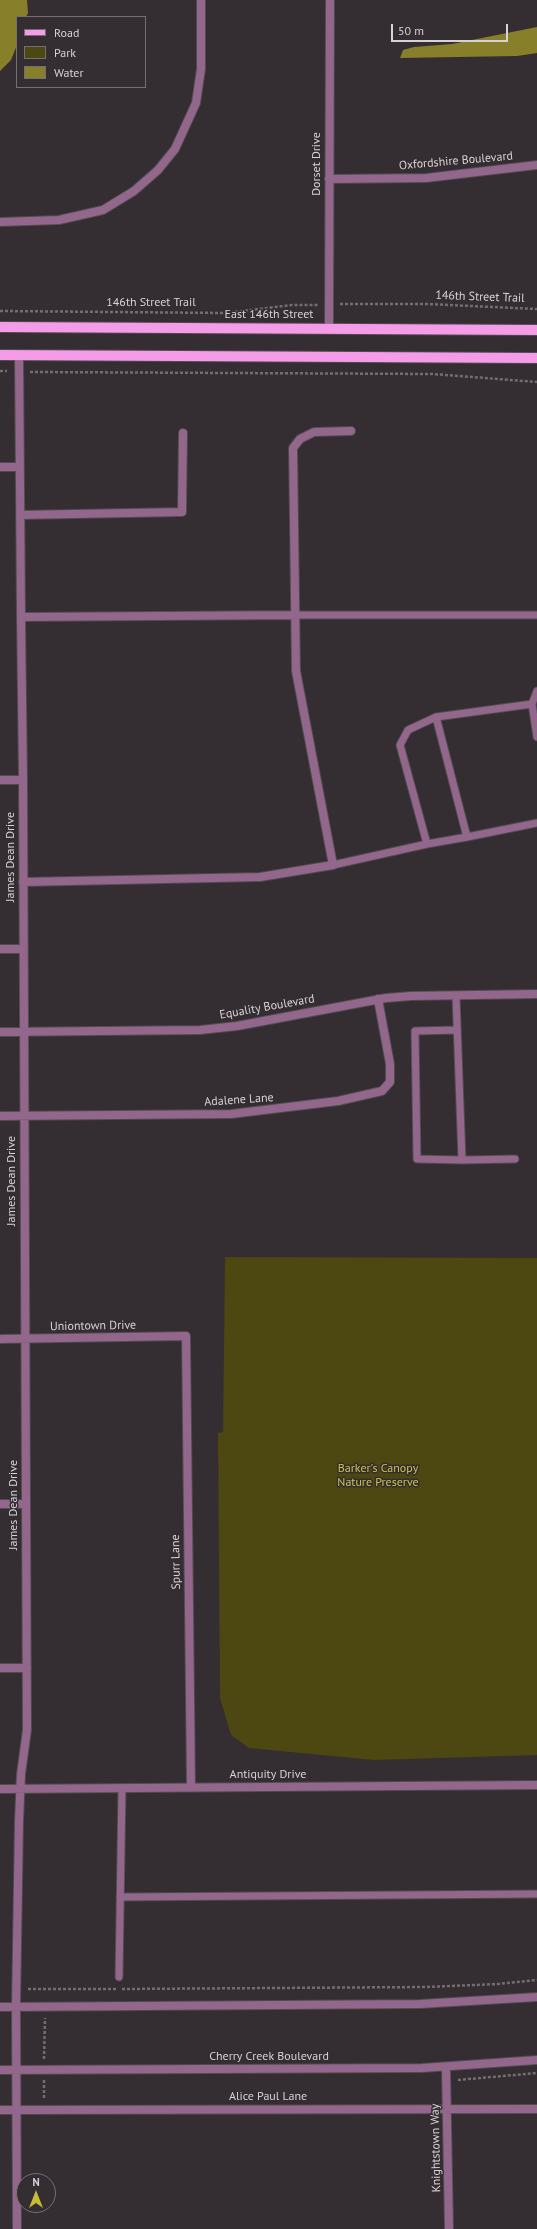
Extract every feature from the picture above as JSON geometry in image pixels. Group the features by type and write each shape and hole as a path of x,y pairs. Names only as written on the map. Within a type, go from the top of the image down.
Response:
{"main road":[{"name":"East 146th Street","path":"0,327 537,330"},
{"path":"0,355 537,358"}],"street":[{"path":"0,222 59,220 95,212 116,203 147,181 158,170 175,149 196,104 201,69 201,0"},
{"name":"Dorset Drive","path":"330,0 330,328"},
{"name":"Oxfordshire Boulevard","path":"329,179 426,178 537,166"},
{"name":"James Dean Drive","path":"17,2229 16,2007 20,1789 27,1730 23,780 19,356"},
{"path":"23,882 260,877 333,865 296,671 293,448 300,439 314,432 352,431"},
{"path":"20,515 182,512 183,433"},
{"path":"0,466 19,467"},
{"path":"21,616 295,616"},
{"path":"0,780 23,780"},
{"path":"0,949 23,948"},
{"name":"Equality Boulevard","path":"0,1032 200,1030 237,1026 378,999 411,996 537,994"},
{"name":"Adalene Lane","path":"0,1116 231,1114 330,1102 382,1091 390,1082 390,1064 378,999"},
{"name":"Uniontown Drive","path":"0,1339 186,1336"},
{"name":"Spurr Lane","path":"186,1336 191,1787"},
{"path":"0,1504 26,1504"},
{"path":"0,1668 27,1668"},
{"name":"Antiquity Drive","path":"0,1789 537,1785"},
{"path":"0,2007 420,2004 537,1997"},
{"name":"Cherry Creek Boulevard","path":"0,2070 446,2068 537,2060"},
{"name":"Knightstown Way","path":"446,2068 448,2109 449,2229"},
{"name":"Alice Paul Lane","path":"0,2110 537,2108"}],"lane":[{"path":"295,616 537,616"},
{"path":"537,691 532,704 537,737"},
{"path":"427,844 400,745 408,730 436,717 532,704"},
{"path":"436,717 467,837"},
{"path":"333,865 427,844 537,823"},
{"path":"456,996 462,1160"},
{"path":"457,1030 415,1031 417,1159 515,1160"},
{"path":"119,1977 122,1788"},
{"path":"120,1897 537,1894"}],"path":[{"name":"146th Street Trail","path":"0,312 225,313 302,304"},
{"name":"146th Street Trail","path":"351,304 495,306 537,309"},
{"path":"0,371 433,374 537,382"},
{"path":"44,2110 45,1989 426,1987 498,1984 537,1980"}],"green space":[{"name":"Barker's Canopy Nature Preserve","path":"225,1257 537,1258 537,1755 374,1760 249,1748 231,1735 220,1698 218,1433 223,1432"}],"water":[{"path":"0,0 27,0 28,13 26,16 16,16 16,48 11,60 0,71"},
{"path":"537,27 537,53 517,56 400,58 403,50 414,47 452,44"}]}
